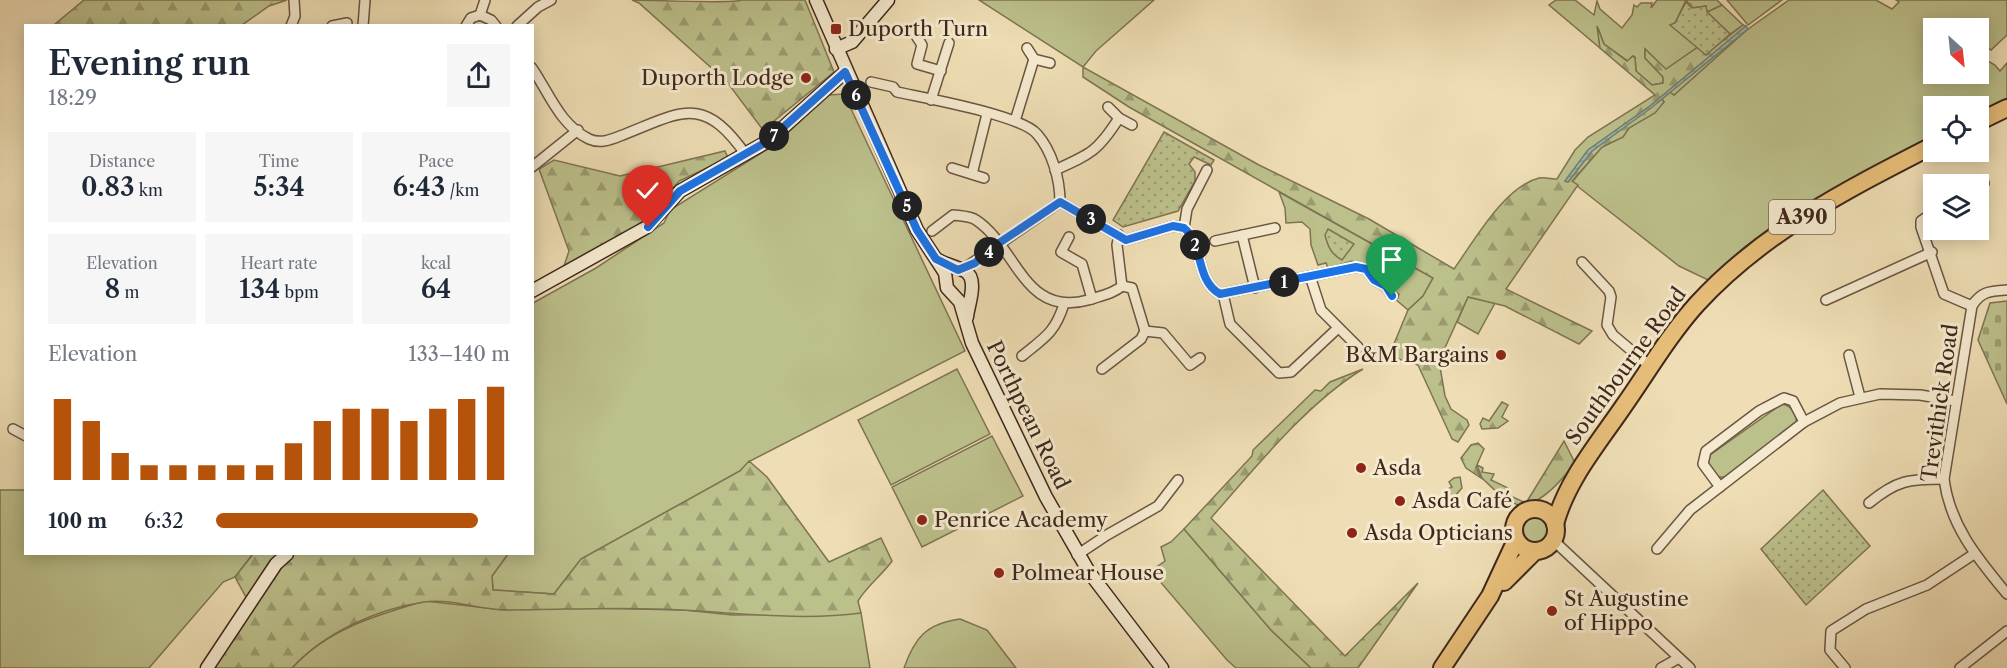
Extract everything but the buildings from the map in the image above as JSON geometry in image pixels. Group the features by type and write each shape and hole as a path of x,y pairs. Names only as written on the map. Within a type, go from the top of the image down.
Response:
{"highway":[{"path":"1989,117 2007,108"},
{"name":"Southbourne Road","path":"1554,532 1561,502 1572,483 1695,305 1756,247 1826,203 1923,151"},
{"name":"Southbourne Road","path":"1538,509 1572,483"},
{"name":"A390","path":"1440,668 1490,596 1516,540 1514,528 1519,516 1530,509 1538,509"},
{"path":"1538,509 1546,513 1554,532"},
{"name":"A390","path":"1490,596 1535,551 1545,548 1554,532"},
{"path":"1516,540 1523,547 1535,551"}],"street":[{"path":"292,24 295,16 294,0"},
{"path":"363,24 365,0"},
{"path":"480,15 485,0"},
{"path":"519,24 537,7 551,0"},
{"name":"Porthpean Road","path":"816,0 845,72 917,230 945,273 949,288 960,302 972,344 1077,555 1162,668"},
{"path":"836,49 852,42 888,0"},
{"path":"467,24 471,18 480,15 494,24"},
{"path":"341,24 346,23"},
{"path":"911,27 922,45 916,64 941,71"},
{"path":"931,100 949,43"},
{"path":"1027,48 1034,59 1050,63"},
{"path":"1015,121 1034,59"},
{"path":"534,72 558,113 588,139 609,141 676,114 696,111 715,122 737,142 746,155"},
{"path":"534,290 648,227 680,191 768,141 845,72"},
{"path":"871,82 893,87 897,92 1015,121 1037,133 1055,170 1060,202"},
{"path":"534,89 541,84"},
{"path":"1108,107 1119,118 1132,124"},
{"path":"972,174 987,114"},
{"path":"1055,170 1094,152 1119,118"},
{"path":"534,165 578,130"},
{"path":"952,168 984,178"},
{"path":"1184,228 1187,209 1207,170"},
{"path":"1060,202 1126,240 1173,226 1184,228 1193,240 1205,278 1215,291 1223,294 1360,267 1366,269 1376,282 1386,286 1392,296"},
{"path":"981,258 972,283 964,295 949,288 950,274 981,258 999,243 1060,202"},
{"path":"932,231 953,215 975,218 999,243 1031,288 1064,304 1092,299 1111,293 1122,286 1132,288 1145,331 1141,339 1102,369"},
{"path":"1215,241 1275,228"},
{"path":"1119,235 1117,245 1122,286"},
{"path":"1242,235 1255,288"},
{"path":"1069,237 1061,252 1082,264 1092,299"},
{"path":"1928,240 1944,294 1972,306 1977,297 1986,291 2007,290"},
{"path":"1826,300 1932,252"},
{"path":"936,259 960,270 972,283"},
{"path":"1582,262 1609,291 1611,297 1607,325 1613,336 1651,367"},
{"path":"1310,276 1321,310 1358,347"},
{"name":"Porthpean Road","path":"966,322 972,283"},
{"path":"1223,294 1225,313 1230,324 1279,373 1291,372 1338,328"},
{"path":"1022,356 1051,333 1058,324 1064,304"},
{"name":"Trevithick Road","path":"1972,306 1944,479 1949,507 1974,554 2007,594"},
{"path":"1145,331 1163,333 1190,365 1200,358"},
{"path":"1849,355 1860,397"},
{"path":"1657,549 1690,510 1804,422 1840,403 1880,394 1920,395 1956,401"},
{"path":"1720,488 1703,464 1706,451 1760,411 1784,398 1793,401 1804,422"},
{"path":"13,429 24,435"},
{"path":"1869,503 1890,485 1917,479 1944,479"},
{"path":"1077,555 1158,506 1178,480"},
{"path":"1554,532 1690,668"},
{"path":"1845,668 1830,650 1831,631 1866,609 1926,585 1974,554"},
{"path":"207,668 276,564 286,555"},
{"path":"1960,668 2007,631"},
{"path":"1661,668 1679,658"}],"green space":[{"path":"84,0 287,0 269,6 243,24 55,24"},
{"path":"632,0 708,2 805,0 834,72 763,130 727,82 639,3"},
{"path":"979,0 1154,0 1096,51 1083,67"},
{"path":"1556,0 1575,0 1594,15 1597,1 1600,9 1622,28 1632,15 1634,5 1637,7 1641,3 1652,3 1651,8 1657,0 1686,0 1675,23 1671,25 1698,47 1666,70 1645,49 1645,58 1663,77 1663,83 1652,85 1636,71 1635,57 1633,56 1628,61 1604,44 1598,28 1600,48 1549,5"},
{"path":"1686,0 1717,0 1722,5 1707,12 1706,6 1692,8"},
{"path":"1727,0 1782,0 1748,25"},
{"path":"1789,0 1876,0 1892,9 1899,2 1896,0 2007,0 2007,35 1991,50 1989,49 1989,18 1923,18 1923,84 1989,84 1989,62 2000,71 2007,63 2007,109 1989,119 1989,96 1923,96 1923,157 1710,281 1679,266 1572,182 1602,147 1623,137 1629,128 1664,102 1662,99 1670,92 1674,95 1741,34"},
{"path":"1686,2 1692,8 1706,6 1707,12 1730,34 1706,55 1670,25 1675,23"},
{"path":"1722,5 1743,25 1730,34 1707,12"},
{"path":"1743,25 1746,26 1650,106 1588,150 1565,181 1568,182 1592,151 1662,99 1664,102 1655,113 1629,128 1623,137 1602,147 1572,181 1578,185 1506,289 1592,331 1579,344 1505,306 1468,297 1439,361 1445,396 1451,409 1467,420 1469,425 1458,442 1452,439 1418,365 1389,356 1408,310 1423,296 1433,278 1129,107 1083,77 1083,67 1259,165 1369,219 1454,269 1480,230 1514,192 1526,183 1539,178 1557,179 1575,150 1588,137 1655,95 1600,48 1597,26 1604,44 1627,61 1633,56 1636,71 1652,85 1663,83 1663,77 1645,58 1645,49 1666,69 1698,47 1706,54"},
{"path":"1748,29 1674,95 1670,92"},
{"path":"844,94 965,351 750,461 740,471 581,559 554,594 493,590 492,576 507,555 534,555 534,302 596,268 664,223 670,210 776,144 828,95"},
{"path":"1164,132 1214,160 1211,165 1194,157 1189,164 1195,172 1195,181 1178,211 1123,227 1113,220"},
{"path":"725,151 728,158 679,181 643,225 563,269 569,251 539,169 554,160 620,176"},
{"path":"1279,192 1433,278 1423,296 1408,310 1394,298 1398,298 1399,294 1352,261 1328,268 1326,263 1318,265 1311,245 1310,229 1302,222 1286,223 1285,208"},
{"path":"1328,229 1354,244 1342,260 1329,247 1325,235"},
{"path":"1468,297 1495,303 1478,334 1457,322"},
{"path":"2007,301 2007,404 1978,340 1990,303"},
{"path":"957,369 990,434 891,485 858,420"},
{"path":"1363,369 1342,383 1302,418 1263,458 1211,518 1345,656 1418,583 1358,668 1311,668 1271,630 1184,529 1252,456 1253,450 1315,390 1321,391 1330,382"},
{"path":"1502,402 1508,405 1502,417 1508,421 1498,428 1482,429 1480,424 1483,418 1489,421"},
{"path":"1782,404 1794,412 1796,425 1726,477 1716,477 1708,464 1710,455"},
{"path":"992,436 1023,496 922,547 892,487"},
{"path":"1564,441 1575,463 1552,489 1538,500 1522,507 1503,498 1506,494 1526,503"},
{"path":"1478,443 1484,449 1476,467 1481,478 1466,468 1461,458 1471,445"},
{"path":"749,461 767,477 829,562 881,538 892,561 858,601 861,613 794,616 639,608 506,610 434,601 388,610 352,624 305,655 292,668 214,668 253,610 235,577 252,555 507,555 492,576 493,590 554,594 581,559 740,471"},
{"path":"1477,465 1483,468 1482,472 1494,474 1491,480 1508,488 1503,498 1482,478"},
{"path":"1460,477 1462,488 1452,499 1444,501 1444,491 1452,487 1449,482"},
{"path":"0,490 24,490 24,555 252,555 235,577 223,582 149,668 0,668"},
{"path":"1823,490 1870,546 1806,605 1761,549"},
{"path":"1534,514 1540,515 1548,523 1548,535 1540,543 1534,544 1528,543 1520,535 1519,529 1520,523 1528,515"},
{"path":"1184,529 1271,630 1311,668 1236,668 1227,660 1151,571 1165,561 1161,547 1171,542"},
{"path":"425,601 505,610 543,607 684,610 733,615 861,613 870,668 292,668 306,654 337,633 371,618"},
{"path":"960,619 987,630 1016,668 904,668 913,648 923,634 938,624"}],"shaded area":[{"path":"1746,26 1748,29 1651,108 1592,151 1568,182 1565,181 1588,150 1650,106"}],"place":[{"name":"Duporth Turn","path":"836,29"},
{"name":"Duporth Lodge","path":"806,78"},
{"name":"B&M Bargains","path":"1501,355"},
{"name":"Asda","path":"1361,468"},
{"name":"Asda Café","path":"1400,501"},
{"name":"Penrice Academy","path":"922,520"},
{"name":"Asda Opticians","path":"1352,533"},
{"name":"Polmear House","path":"999,573"},
{"name":"St Augustine of Hippo","path":"1552,611"}],"route":[{"path":"648,227 680,191 768,141 845,72 917,230 936,259 958,270 975,263 999,243 1060,202 1126,240 1173,226 1184,228 1193,240 1205,278 1220,294 1360,267 1366,269 1376,282 1386,286 1392,296"}]}
